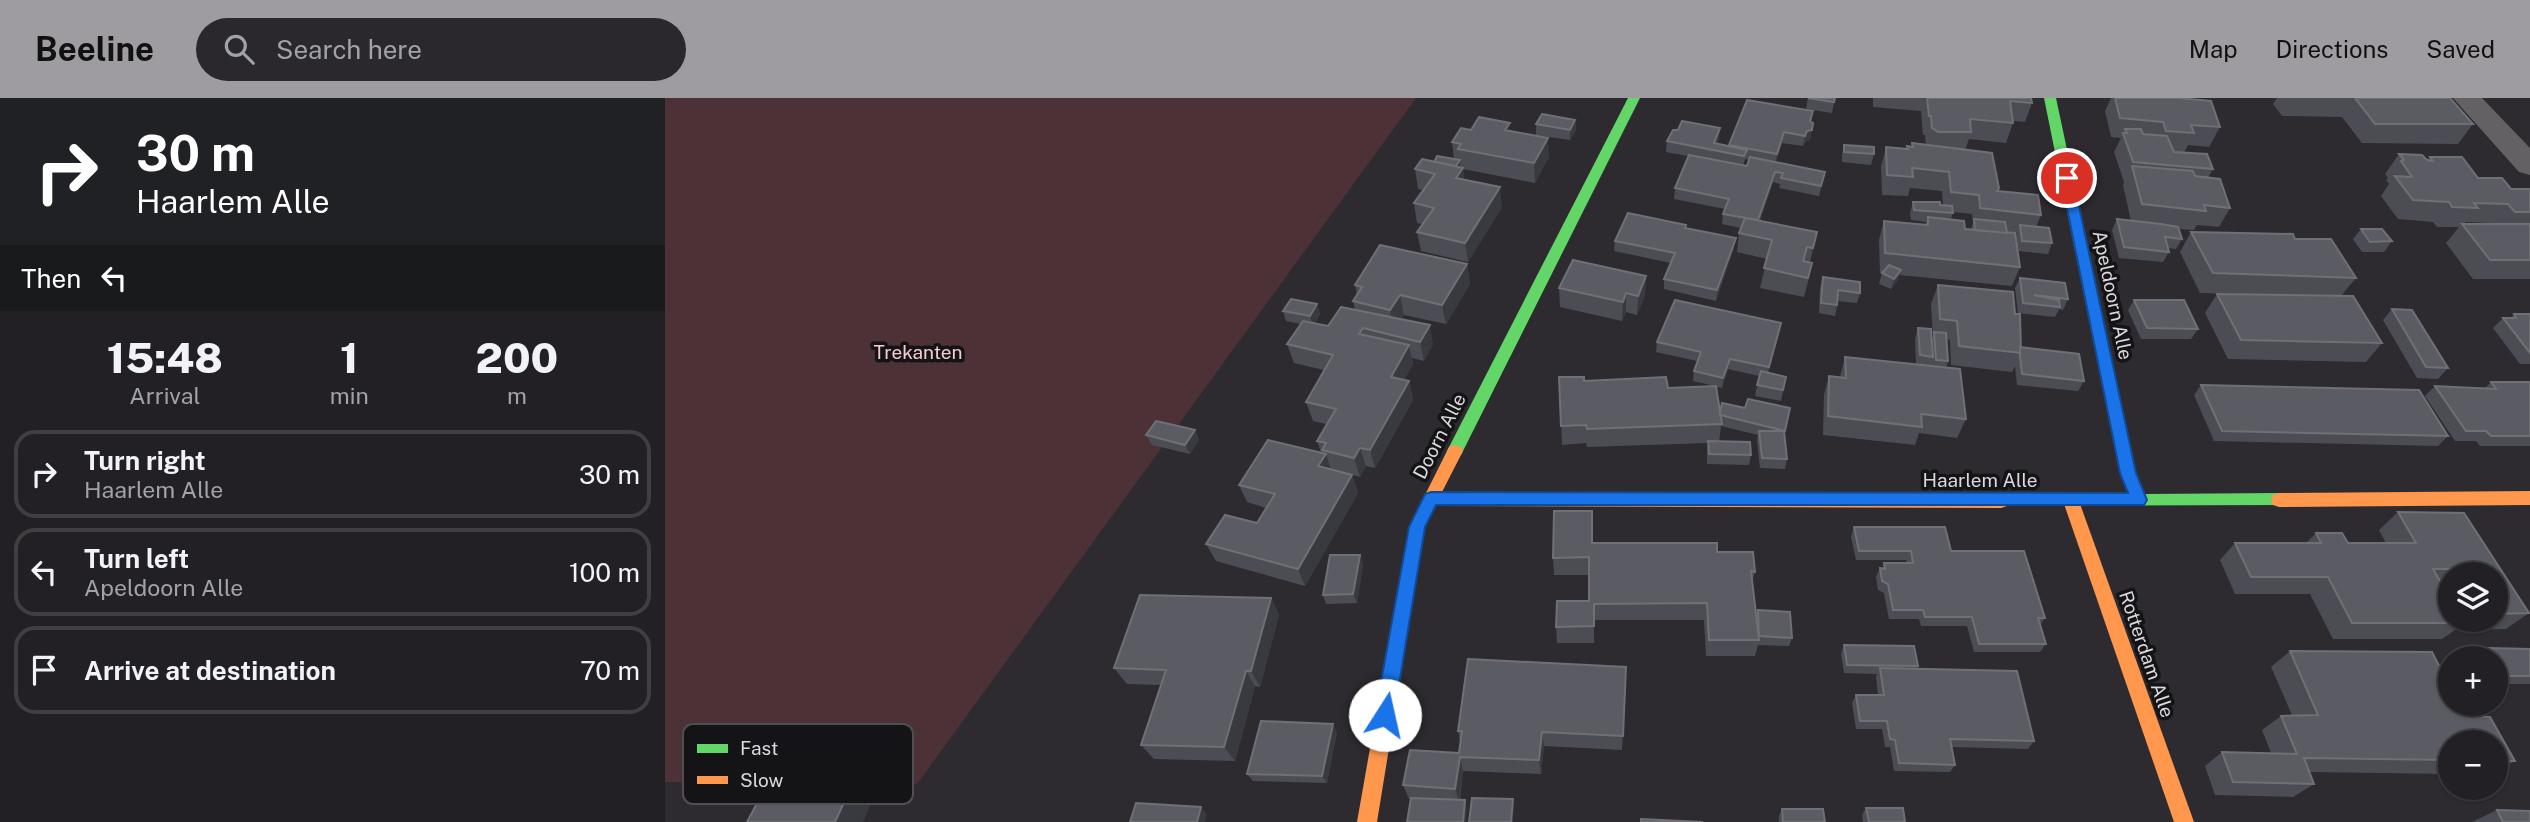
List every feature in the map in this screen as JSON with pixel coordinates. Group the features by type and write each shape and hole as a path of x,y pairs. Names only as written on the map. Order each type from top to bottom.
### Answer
{"street":[{"name":"Doorn Alle","path":"1367,822 1417,527 1634,98"},
{"name":"Apeldoorn Alle","path":"2050,98 2128,473 2139,500"},
{"path":"2467,98 2530,166"},
{"name":"Haarlem Alle","path":"1431,499 2071,501 2530,498"},
{"name":"Rotterdam Alle","path":"2071,501 2184,822"}],"green space":[{"name":"Trekanten","path":"665,98 1416,98 917,784 913,784 913,724 683,724 683,782 665,782"}],"building":[{"path":"1808,98 1835,98 1834,102"},
{"path":"1927,98 2031,98 2032,103 2010,101 2013,123 1970,119 1971,132 1938,132 1932,128"},
{"path":"2115,98 2211,101 2220,127 2191,125 2194,133 2166,131 2163,122 2120,118"},
{"path":"2355,98 2450,98 2473,124 2375,124"},
{"path":"1747,100 1813,111 1810,121 1813,123 1812,130 1807,131 1805,136 1784,132 1777,154 1729,145"},
{"path":"1542,114 1575,120 1570,130 1536,124"},
{"path":"1479,117 1510,123 1505,130 1548,138 1534,163 1458,149 1461,144 1452,142 1461,128 1471,130"},
{"path":"1682,121 1720,128 1714,143 1747,150 1744,156 1667,141 1673,130 1678,130"},
{"path":"2125,129 2141,129 2143,134 2167,136 2174,152 2207,154 2213,169 2133,162 2123,133 2127,133"},
{"path":"1912,143 1992,153 1999,188 1997,191 2038,195 2041,215 1980,208 1979,195 1951,192 1949,172 1912,168 1913,177 1887,175 1886,147 1908,149 1907,146 1913,147"},
{"path":"1844,145 1874,147 1874,154 1844,152"},
{"path":"2399,154 2422,155 2433,161 2430,157 2462,157 2478,178 2502,178 2511,189 2530,189 2530,212 2515,212 2508,204 2474,203 2478,208 2452,207 2449,202 2413,200 2395,176 2412,177"},
{"path":"1689,155 1747,166 1750,157 1825,172 1821,186 1781,178 1783,173 1775,172 1758,220 1723,214 1729,199 1675,188"},
{"path":"1437,156 1460,160 1456,166 1434,162"},
{"path":"1422,159 1463,168 1456,178 1500,187 1465,243 1417,232 1434,208 1414,203 1435,174 1415,169"},
{"path":"2132,166 2193,171 2195,176 2220,179 2230,208 2204,205 2206,211 2142,204"},
{"path":"1913,202 1940,202 1940,205 1952,206 1953,213 1914,210"},
{"path":"1628,213 1736,238 1717,290 1664,279 1675,253 1615,241"},
{"path":"1928,217 1964,221 1965,229 2015,233 2020,267 1885,253 1884,221 1928,225"},
{"path":"1745,218 1817,232 1813,248 1807,247 1803,261 1812,263 1808,278 1764,268 1772,240 1739,233"},
{"path":"1974,219 2005,222 2007,233 1975,230"},
{"path":"2117,219 2178,227 2182,239 2165,237 2169,252 2124,247"},
{"path":"2462,224 2530,224 2530,260 2490,260"},
{"path":"2020,225 2049,228 2052,243 2022,241"},
{"path":"2361,229 2382,229 2392,241 2370,242"},
{"path":"2191,232 2293,234 2295,239 2331,239 2356,278 2213,273"},
{"path":"1380,245 1467,264 1442,305 1400,295 1390,310 1353,301 1362,287 1355,285"},
{"path":"1573,260 1646,276 1638,296 1626,293 1623,302 1559,288"},
{"path":"1889,265 1901,270 1894,279 1882,273"},
{"path":"1823,277 1860,282 1860,293 1838,290 1837,305 1821,303"},
{"path":"2020,278 2065,283 2068,299 2034,295 2059,300 2060,307 2023,303"},
{"path":"1938,285 2013,292 2015,314 2020,314 2021,353 1959,346 1957,321 1940,319"},
{"path":"2217,294 2353,296 2382,343 2241,340"},
{"path":"1291,299 1317,304 1310,316 1283,311"},
{"path":"1675,300 1781,323 1769,367 1730,359 1723,378 1694,371 1701,352 1657,342"},
{"path":"2134,300 2184,300 2198,329 2147,328"},
{"path":"1341,307 1430,325 1420,342 1363,328 1359,334 1409,345 1391,377 1409,381 1370,450 1360,448 1354,458 1322,450 1326,443 1317,441 1336,409 1306,402 1333,355 1287,344 1303,321 1328,326"},
{"path":"2392,309 2412,310 2448,368 2426,367"},
{"path":"2514,314 2530,314 2530,353 2503,318 2516,318"},
{"path":"1918,328 1931,329 1933,357 1920,355"},
{"path":"1934,332 1946,333 1948,361 1936,360"},
{"path":"2020,347 2079,354 2084,381 2022,374"},
{"path":"1845,357 1960,369 1966,419 1921,414 1922,427 1828,416 1829,376 1846,378"},
{"path":"1761,371 1786,377 1783,390 1757,385"},
{"path":"1559,377 1584,377 1584,381 1666,377 1668,388 1716,386 1722,424 1587,429 1586,425 1561,426"},
{"path":"2491,382 2530,382 2530,436 2491,436 2486,431 2466,431 2435,386 2496,389"},
{"path":"2201,385 2419,390 2448,436 2222,431"},
{"path":"1748,399 1790,408 1785,431 1720,415 1722,403 1745,408"},
{"path":"1156,421 1195,430 1185,445 1146,435"},
{"path":"1759,431 1784,431 1787,459 1762,458"},
{"path":"1268,440 1326,454 1318,466 1352,475 1298,569 1206,544 1225,515 1257,523 1275,494 1239,485"},
{"path":"1708,441 1750,442 1751,455 1709,454"},
{"path":"1554,511 1592,511 1592,543 1717,543 1717,552 1753,552 1755,572 1751,571 1759,640 1709,640 1707,603 1594,604 1594,626 1556,627 1557,601 1589,601 1589,557 1553,558"},
{"path":"2398,512 2464,513 2496,562 2438,562 2438,569 2433,569 2438,578 2438,623 2352,623 2328,577 2251,577 2235,543 2321,543 2316,533 2342,533 2348,543 2416,543"},
{"path":"1854,527 1945,527 1951,551 2024,551 2045,618 2038,618 2046,644 1979,644 1972,617 1925,617 1923,610 1893,610 1888,584 1882,581 1880,568 1885,569 1884,563 1913,563 1911,551 1859,551"},
{"path":"1330,555 1360,555 1353,594 1323,595"},
{"path":"2508,581 2529,613 2508,614"},
{"path":"1140,595 1271,598 1251,671 1246,671 1224,747 1141,745 1166,670 1114,668"},
{"path":"1758,610 1790,612 1792,638 1759,636"},
{"path":"1844,645 1914,646 1918,666 1847,665"},
{"path":"2508,648 2530,649 2530,676 2508,676"},
{"path":"2290,651 2432,652 2438,664 2438,716 2490,717 2497,730 2438,730 2438,760 2304,758 2314,784 2233,782 2222,752 2297,754 2281,716 2318,715"},
{"path":"1468,659 1626,667 1623,736 1542,732 1539,760 1460,757 1455,789 1403,785 1410,750 1459,753 1462,731 1458,731"},
{"path":"1880,668 2017,671 2034,741 1950,739 1955,765 1899,763 1895,740 1890,739 1887,721 1860,721 1856,695 1884,695"},
{"path":"1261,721 1333,724 1322,776 1247,774"},
{"path":"2508,749 2515,761 2508,761"},
{"path":"1411,798 1465,800 1463,822 1407,822"},
{"path":"1472,798 1513,799 1511,822 1469,822"},
{"path":"1136,803 1201,807 1197,822 1130,822"},
{"path":"757,804 843,804 835,822 747,822"},
{"path":"1866,808 1903,808 1905,822 1869,822"},
{"path":"1782,809 1823,809 1825,822 1783,822"},
{"path":"2497,810 2530,811 2530,822 2503,822"},
{"path":"1641,819 1703,822 1641,822"}],"traffic: fast":[{"path":"1455,451 1634,98"},
{"path":"2050,98 2128,473 2139,500"},
{"path":"2001,501 2279,500"}],"traffic: slow":[{"path":"1367,822 1417,527 1455,451"},
{"path":"2279,500 2530,498"},
{"path":"1431,499 2001,501"},
{"path":"2071,501 2184,822"}],"route":[{"path":"1385,715 1417,527 1431,499 2139,500 2128,473 2067,178"}]}
